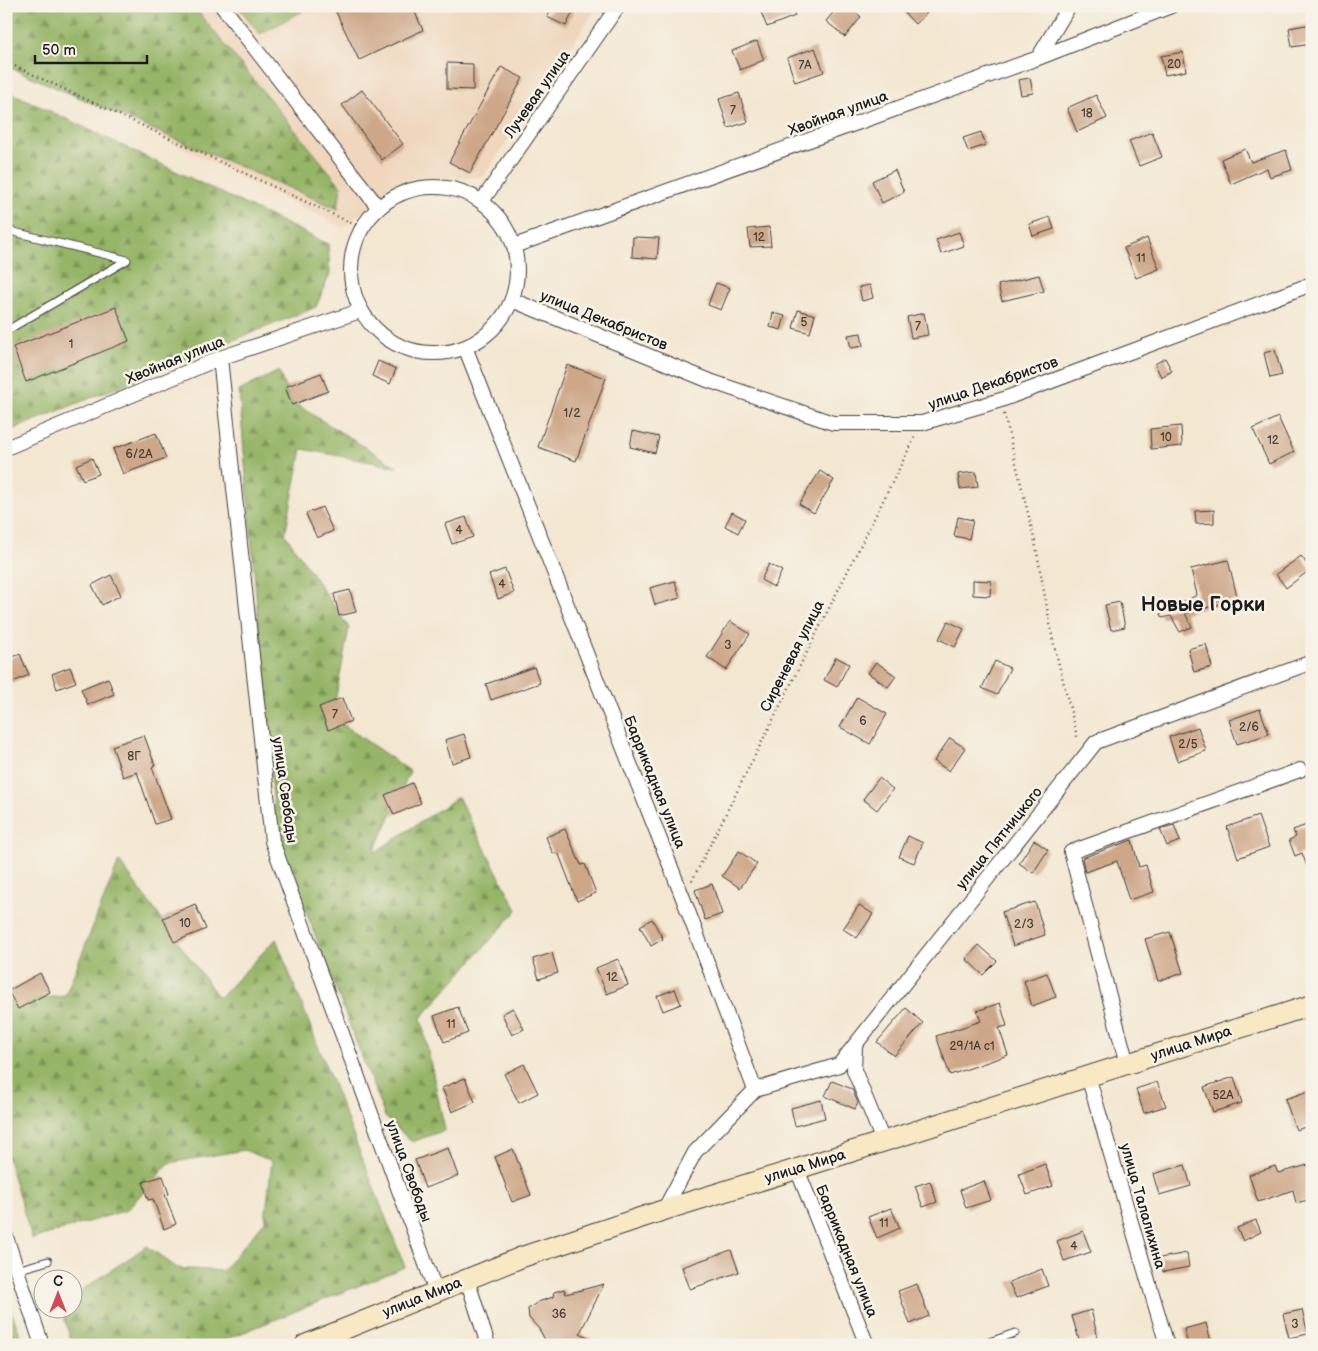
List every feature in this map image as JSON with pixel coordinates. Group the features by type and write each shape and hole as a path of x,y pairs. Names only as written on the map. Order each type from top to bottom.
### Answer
{"street":[{"path":"222,6 378,206"},
{"name":"Лучевая улица","path":"482,201 618,6"},
{"path":"1038,58 1069,6"},
{"name":"Хвойная улица","path":"514,246 1038,58 1171,6"},
{"path":"436,186 462,191 482,201 501,220 514,246 517,272 512,300 502,318 485,336 465,347 436,353 411,350 381,335 360,311 350,283 353,247 366,219 378,206 393,196 436,186"},
{"name":"улица Декабристов","path":"512,300 710,381 833,423 922,423 1001,400 1312,284"},
{"name":"Хвойная улица","path":"6,448 220,358 360,311"},
{"name":"Баррикадная улица","path":"465,347 683,898 755,1090"},
{"name":"улица Свободы","path":"220,358 272,841 436,1292"},
{"name":"улица Пятницкого","path":"755,1090 839,1066 1096,742 1312,662"},
{"path":"1127,1064 1071,852 1300,770"},
{"name":"улица Мира","path":"305,1345 522,1257 664,1210 1312,1005"},
{"path":"854,1046 854,1070 883,1142"},
{"name":"улица Талалихина","path":"1088,1076 1166,1345"},
{"path":"664,1210 695,1152 755,1090"},
{"name":"Баррикадная улица","path":"797,1169 867,1345"},
{"path":"7,1241 42,1345"},
{"path":"467,1279 488,1345"}],"lane":[{"path":"6,230 127,260 6,331"},
{"path":"17,1270 48,1261"},
{"path":"980,1345 1015,1333"}],"path":[{"path":"6,62 362,228"},
{"path":"1001,400 1035,542 1053,641 1083,759"},
{"name":"Сиреневая улица","path":"683,898 922,423"}],"shaded area":[{"path":"6,6 598,6 483,177 435,179 388,191 343,228 6,59"}],"green space":[{"path":"6,6 193,6 341,186 338,209 6,66"},
{"path":"238,6 312,6 260,34"},
{"path":"6,90 328,244 330,274 316,307 6,432"},
{"path":"279,371 289,400 397,467 302,449 285,534 349,628 332,717 410,771 374,853 458,797 517,910 421,1018 445,1130 412,1142 385,1117 276,833 239,391"},
{"path":"119,861 219,998 276,939 405,1267 212,1345 72,1345 64,1318 82,1318 82,1290 147,1246 177,1268 222,1271 265,1221 272,1161 244,1150 169,1163 127,1210 32,1239 6,1153 6,1001 65,996"},
{"path":"6,1297 24,1345 6,1345"}],"building":[{"path":"349,6 412,6 423,30 359,60 336,12"},
{"path":"553,6 576,6 566,26 547,17"},
{"path":"777,6 791,6 795,16 767,27 761,12"},
{"path":"839,6 848,6 861,17 845,37 826,21"},
{"path":"898,6 922,6 928,12 915,24"},
{"path":"1312,24 1312,44 1292,47 1289,28"},
{"path":"757,41 764,60 740,70 732,51"},
{"path":"815,48 824,72 795,82 787,58"},
{"path":"1183,52 1186,71 1165,75 1161,56"},
{"path":"447,63 473,64 473,90 447,89"},
{"path":"501,67 523,78 470,173 449,162"},
{"path":"1030,78 1033,93 1021,95 1018,80"},
{"path":"362,90 403,144 382,160 342,105"},
{"path":"739,93 748,122 728,128 719,99"},
{"path":"1096,95 1107,118 1077,132 1067,108"},
{"path":"981,132 986,145 968,151 963,138"},
{"path":"1152,132 1162,157 1139,166 1129,141"},
{"path":"1245,149 1251,162 1286,150 1292,170 1270,177 1267,168 1231,184 1221,159"},
{"path":"895,170 904,192 882,203 872,181"},
{"path":"1050,217 1054,229 1033,236 1029,224"},
{"path":"769,227 771,246 750,247 748,229"},
{"path":"959,232 964,246 941,254 936,240"},
{"path":"633,237 659,238 657,259 632,257"},
{"path":"1147,238 1159,269 1136,278 1124,248"},
{"path":"1039,275 1044,291 1002,301 998,285"},
{"path":"716,283 730,288 721,310 708,305"},
{"path":"870,285 873,298 862,301 859,287"},
{"path":"116,307 129,341 26,382 13,347"},
{"path":"798,310 815,315 810,333 793,328"},
{"path":"773,313 785,316 781,330 770,327"},
{"path":"924,313 928,335 911,338 907,317"},
{"path":"861,333 863,346 851,348 848,335"},
{"path":"1275,350 1282,375 1270,378 1264,353"},
{"path":"1165,358 1172,371 1161,377 1155,364"},
{"path":"378,361 396,369 390,384 372,376"},
{"path":"567,365 606,378 576,461 538,447"},
{"path":"321,373 328,391 292,405 285,387"},
{"path":"1278,417 1294,452 1269,464 1253,429"},
{"path":"1181,426 1182,446 1151,449 1150,429"},
{"path":"633,431 659,437 655,453 630,447"},
{"path":"156,433 166,458 123,474 113,449"},
{"path":"92,458 99,474 83,480 76,465"},
{"path":"820,471 834,480 814,513 799,504"},
{"path":"976,472 978,487 960,489 958,474"},
{"path":"322,507 333,531 317,538 306,514"},
{"path":"1214,510 1214,523 1196,524 1195,511"},
{"path":"732,512 745,519 738,533 725,526"},
{"path":"466,517 473,537 452,544 445,524"},
{"path":"958,517 973,520 969,539 954,536"},
{"path":"1301,556 1311,569 1286,588 1276,574"},
{"path":"1228,560 1238,600 1185,613 1192,627 1180,632 1171,616 1162,618 1160,614 1197,595 1191,569"},
{"path":"769,564 782,571 774,587 761,580"},
{"path":"505,569 514,593 498,599 489,575"},
{"path":"111,575 121,595 102,605 92,585"},
{"path":"973,580 991,581 990,596 973,595"},
{"path":"675,581 680,598 655,605 650,588"},
{"path":"350,590 356,612 339,616 334,594"},
{"path":"1120,602 1125,627 1111,630 1105,605"},
{"path":"730,621 750,634 726,670 707,657"},
{"path":"948,621 964,629 955,647 939,639"},
{"path":"1206,644 1212,667 1194,672 1188,649"},
{"path":"20,654 29,675 11,683 6,670 6,660"},
{"path":"836,657 849,664 837,687 824,680"},
{"path":"995,661 1010,668 997,695 982,688"},
{"path":"876,662 896,676 888,687 868,673"},
{"path":"70,667 76,682 57,689 52,674"},
{"path":"534,667 540,683 491,700 486,684"},
{"path":"108,678 114,694 88,705 81,689"},
{"path":"857,697 887,714 870,744 840,727"},
{"path":"342,698 351,721 328,730 319,707"},
{"path":"1260,709 1269,734 1237,744 1229,720"},
{"path":"1198,727 1206,751 1177,761 1169,737"},
{"path":"464,734 471,757 452,763 445,740"},
{"path":"144,735 155,765 152,767 171,819 155,824 137,772 123,777 112,746"},
{"path":"950,738 965,748 949,771 934,761"},
{"path":"879,778 893,789 877,810 863,799"},
{"path":"412,783 421,803 394,815 385,795"},
{"path":"1258,816 1269,847 1238,858 1227,827"},
{"path":"1312,823 1311,877 1302,853 1295,856 1289,840 1296,837 1293,830"},
{"path":"1174,825 1180,841 1167,846 1160,829"},
{"path":"565,829 581,865 585,864 596,893 577,901 558,852 553,854 546,837"},
{"path":"908,836 923,843 914,863 899,857"},
{"path":"1034,840 1048,850 1033,873 1019,863"},
{"path":"1132,840 1139,867 1146,865 1154,892 1129,900 1117,861 1085,872 1082,858"},
{"path":"739,851 757,864 740,888 722,876"},
{"path":"712,884 722,914 705,920 695,890"},
{"path":"1035,902 1045,935 1013,946 1002,912"},
{"path":"195,904 206,929 174,942 163,918"},
{"path":"859,905 873,914 857,938 843,929"},
{"path":"652,919 663,939 651,946 640,926"},
{"path":"1170,932 1183,973 1158,981 1145,939"},
{"path":"979,945 997,961 983,975 966,959"},
{"path":"552,953 558,973 539,979 533,959"},
{"path":"618,959 628,985 607,994 596,968"},
{"path":"40,973 50,992 18,1009 8,991"},
{"path":"1047,973 1056,997 1032,1006 1024,981"},
{"path":"675,989 681,1004 663,1011 657,996"},
{"path":"1000,1003 1007,1026 999,1028 1008,1055 950,1075 936,1036 981,1021 977,1011"},
{"path":"458,1007 468,1033 444,1042 434,1016"},
{"path":"513,1008 524,1029 512,1035 502,1014"},
{"path":"906,1008 923,1023 894,1056 877,1042"},
{"path":"524,1064 538,1093 519,1103 504,1074"},
{"path":"1234,1077 1242,1103 1213,1112 1204,1087"},
{"path":"465,1078 475,1102 452,1112 442,1088"},
{"path":"832,1081 852,1089 858,1103 855,1109 825,1096"},
{"path":"1157,1082 1166,1106 1144,1113 1136,1089"},
{"path":"1312,1090 1312,1125 1296,1130 1285,1099"},
{"path":"821,1100 825,1118 795,1126 791,1108"},
{"path":"448,1148 458,1176 425,1188 415,1160"},
{"path":"513,1149 531,1195 512,1202 495,1157"},
{"path":"1045,1164 1053,1186 1027,1195 1019,1174"},
{"path":"1312,1164 1312,1199 1296,1203 1293,1190 1258,1202 1249,1175 1275,1166 1278,1173"},
{"path":"1185,1165 1191,1186 1159,1195 1153,1174"},
{"path":"163,1176 169,1194 165,1195 176,1224 164,1229 153,1199 148,1200 143,1182"},
{"path":"930,1181 937,1202 923,1207 915,1186"},
{"path":"984,1181 991,1200 966,1208 960,1190"},
{"path":"891,1208 900,1228 877,1238 868,1217"},
{"path":"1256,1220 1261,1232 1243,1241 1237,1228"},
{"path":"1083,1231 1091,1252 1064,1261 1057,1241"},
{"path":"731,1250 739,1272 690,1289 682,1267"},
{"path":"1187,1253 1189,1267 1163,1272 1160,1258"},
{"path":"1042,1269 1048,1286 1016,1298 1009,1282"},
{"path":"604,1284 580,1333 603,1345 548,1345 539,1329 529,1318 528,1309 538,1302 553,1297 554,1292 564,1289 566,1294"},
{"path":"917,1284 929,1316 910,1324 898,1291"},
{"path":"1091,1310 1098,1338 1080,1343 1072,1316"},
{"path":"1302,1310 1308,1334 1289,1338 1283,1314"},
{"path":"1206,1323 1212,1345 1188,1345 1184,1329"}],"district":[{"name":"Новые Горки","path":"1203,604"}]}
